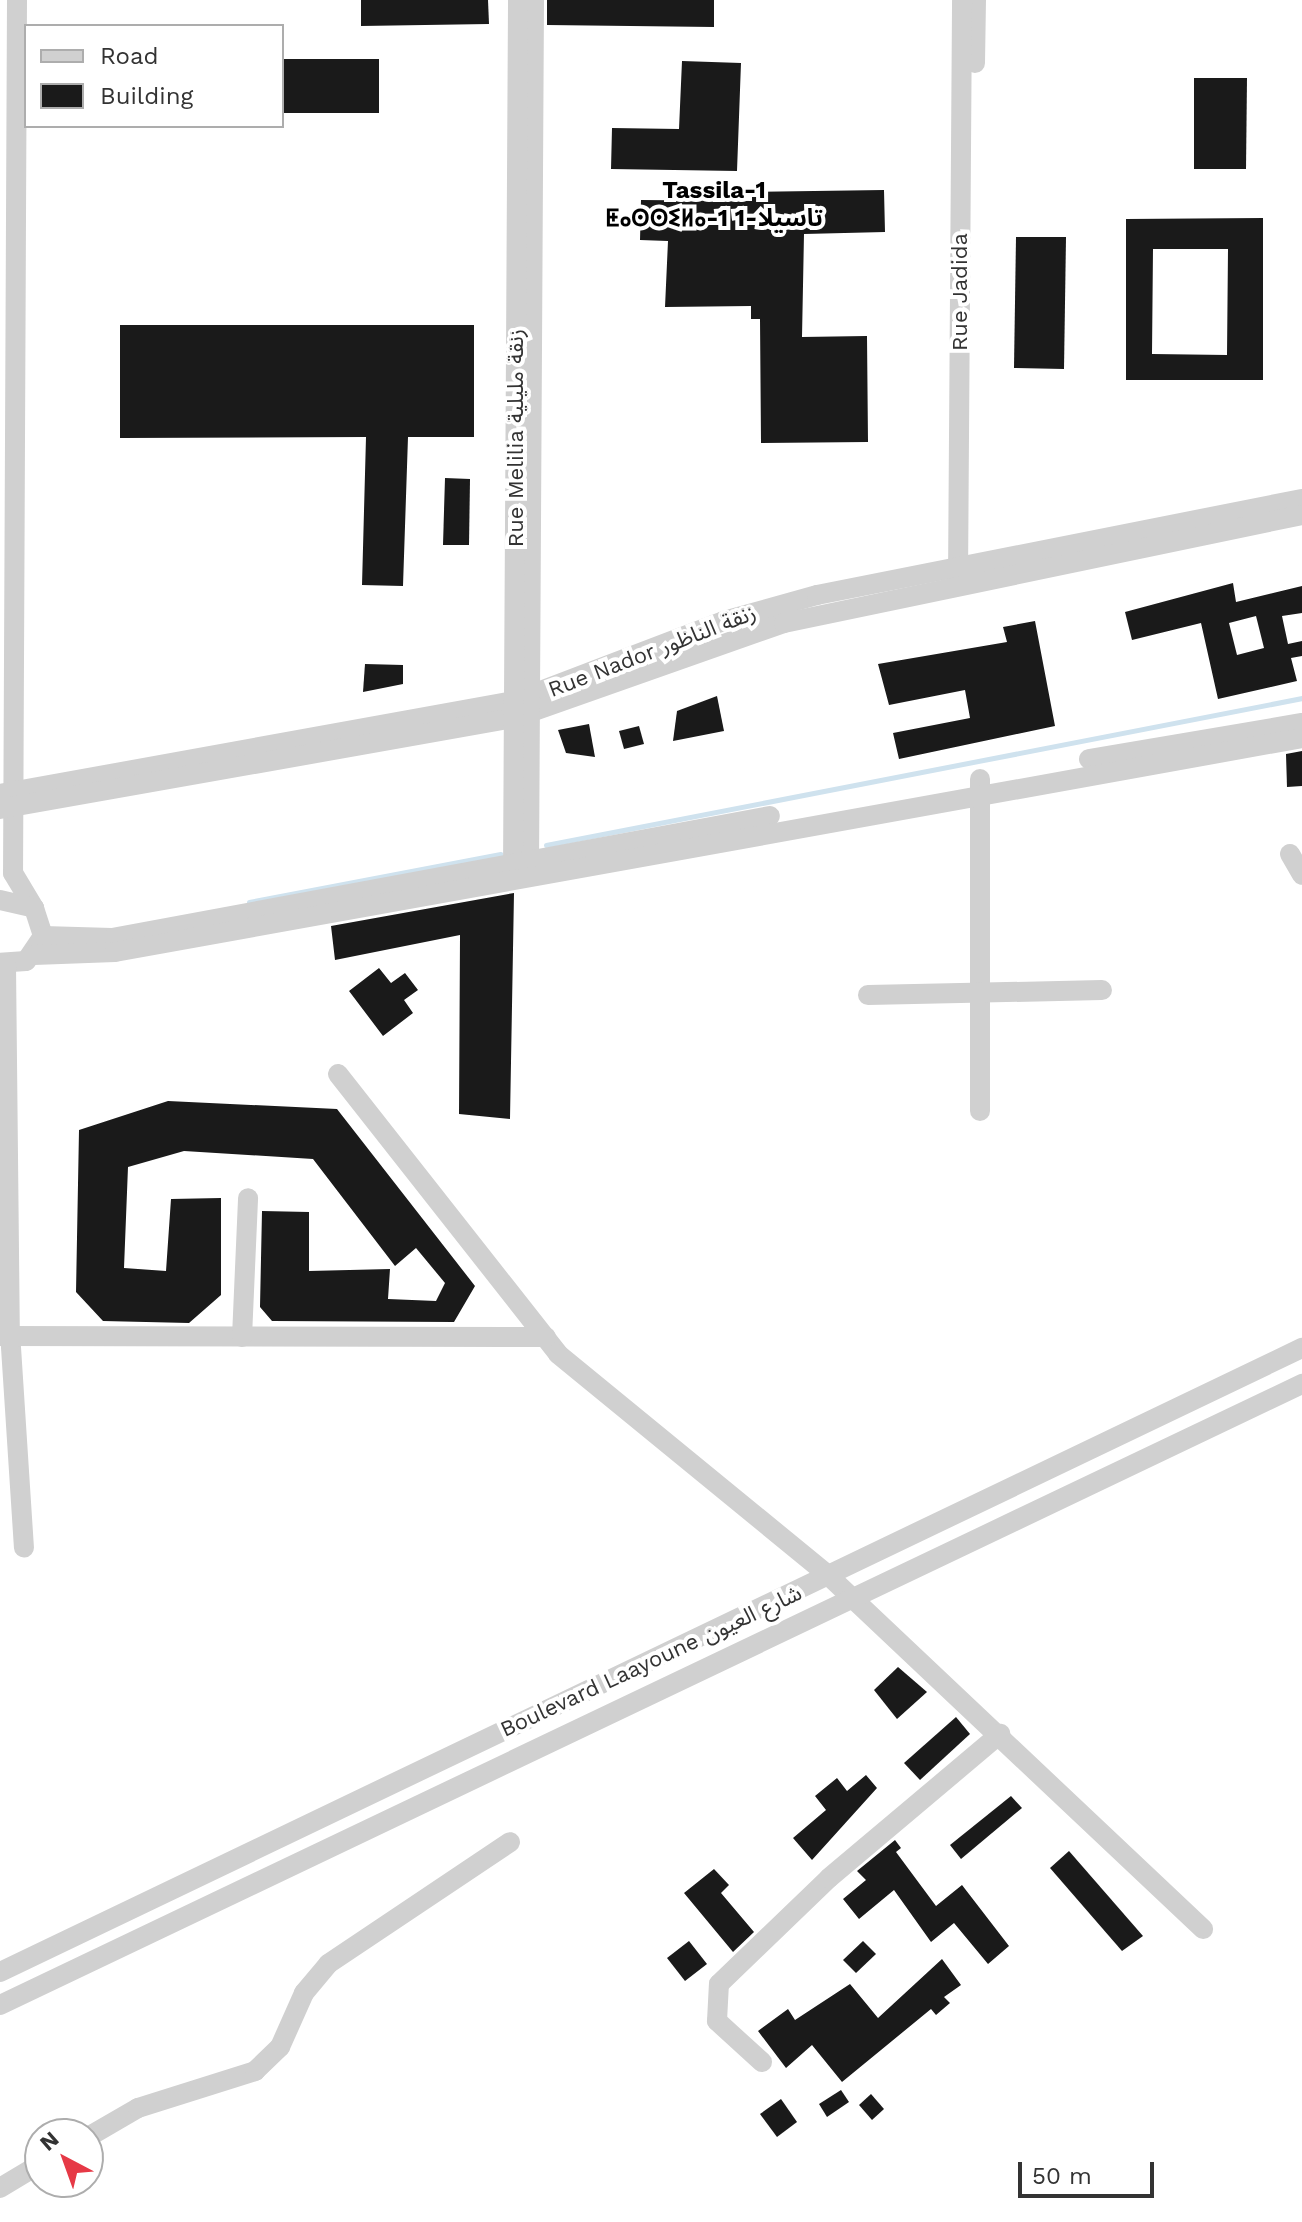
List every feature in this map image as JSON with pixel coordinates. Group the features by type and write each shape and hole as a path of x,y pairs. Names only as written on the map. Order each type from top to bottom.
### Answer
{"street":[{"path":"17,0 8,320 7,806 14,879 34,908 38,946"},
{"name":"Rue Melilia زنقة مليلية","path":"518,0 522,708"},
{"name":"Rue Melilia زنقة مليلية","path":"521,867 534,0"},
{"name":"Rue Jadida","path":"962,0 964,576"},
{"name":"Rue Jadida","path":"964,576 976,0"},
{"name":"Rue Nador زنقة الناظور","path":"964,576 1302,499"},
{"name":"Rue Nador زنقة الناظور","path":"7,806 522,708 775,605 964,576 1302,515"},
{"path":"24,1548 5,1334 3,964 38,946 112,938 521,867 980,786 1302,723"},
{"path":"980,786 1302,738"},
{"path":"980,786 980,1111"},
{"path":"1290,854 1302,875"},
{"path":"0,900 34,908"},
{"path":"868,995 1102,990"},
{"path":"338,1074 546,1337 592,1383 830,1577 850,1600 1000,1734 1203,1929"},
{"path":"242,1337 248,1198"},
{"path":"5,1334 546,1337"},
{"name":"Boulevard Laayoune شارع العيون","path":"0,1972 830,1577 1302,1348"},
{"name":"Boulevard Laayoune شارع العيون","path":"0,2005 1302,1384"},
{"path":"762,2062 717,2021 719,1984 829,1878 1000,1734"},
{"path":"104,2128 138,2108 255,2071 280,2047 304,1993 328,1964 510,1842"},
{"path":"0,2188 24,2174"}],"building":[{"path":"361,0 488,0 489,24 361,26"},
{"path":"547,0 714,0 714,27 547,25"},
{"path":"284,59 379,59 379,113 284,113"},
{"path":"682,61 741,63 737,171 611,169 612,128 679,129"},
{"path":"1194,78 1247,78 1246,169 1194,169"},
{"path":"884,190 885,232 804,234 802,337 867,336 868,442 761,443 760,319 751,319 751,306 665,307 668,241 640,240 641,200 752,201 752,192"},
{"path":"1263,218 1263,380 1126,380 1126,219","holes":["1153,249 1228,249 1227,355 1152,354"]},
{"path":"1016,237 1066,237 1064,369 1014,368"},
{"path":"120,325 474,325 474,437 408,437 403,586 362,585 366,437 120,438"},
{"path":"445,478 470,479 469,545 443,545"},
{"path":"1233,583 1236,602 1302,586 1302,613 1282,616 1288,644 1302,641 1302,656 1291,658 1297,681 1218,699 1201,623 1132,640 1125,612","holes":["1256,616 1264,648 1237,655 1229,623"]},
{"path":"1035,621 1055,726 899,759 893,733 970,718 965,690 889,705 878,664 1007,642 1003,627"},
{"path":"365,664 403,665 403,684 363,692"},
{"path":"717,696 724,731 673,741 677,711"},
{"path":"589,724 595,757 566,753 558,730"},
{"path":"639,726 644,744 624,749 619,731"},
{"path":"1302,751 1302,786 1287,787 1286,754"},
{"path":"514,893 510,1119 459,1114 460,935 335,960 331,926"},
{"path":"379,968 391,983 405,973 418,990 404,1000 413,1013 383,1036 349,991"},
{"path":"168,1101 337,1109 475,1286 454,1322 272,1321 260,1307 262,1211 309,1212 309,1271 390,1269 388,1299 436,1301 445,1283 416,1248 395,1266 313,1159 184,1151 128,1167 124,1268 166,1271 171,1199 221,1198 221,1295 189,1323 103,1321 76,1292 79,1130"},
{"path":"898,1667 927,1692 897,1719 874,1690"},
{"path":"956,1717 970,1734 920,1780 904,1763"},
{"path":"866,1775 877,1788 812,1860 793,1838 826,1810 815,1796 837,1778 847,1791"},
{"path":"1011,1796 1022,1808 961,1859 950,1845"},
{"path":"895,1840 901,1848 896,1852 936,1906 962,1885 1009,1946 988,1964 954,1923 931,1942 894,1890 859,1919 843,1899 866,1880 857,1871"},
{"path":"1069,1851 1143,1936 1122,1951 1050,1868"},
{"path":"714,1869 729,1885 721,1893 754,1932 733,1952 684,1893"},
{"path":"689,1941 707,1964 685,1981 667,1958"},
{"path":"863,1941 876,1954 856,1973 843,1960"},
{"path":"942,1959 961,1985 944,1997 950,2003 936,2015 931,2009 842,2082 812,2045 786,2068 758,2031 788,2009 795,2020 850,1984 878,2018"},
{"path":"841,2090 849,2102 827,2117 819,2104"},
{"path":"871,2094 884,2109 872,2120 859,2105"},
{"path":"781,2099 797,2122 777,2137 760,2114"}],"waterway":[{"path":"546,845 1302,698"},
{"path":"249,902 500,854"}],"district":[{"name":"Tassila-1 ⵟⴰⵙⵙⵉⵍⴰ-1 1-تاسيلا","path":"714,205"}]}
